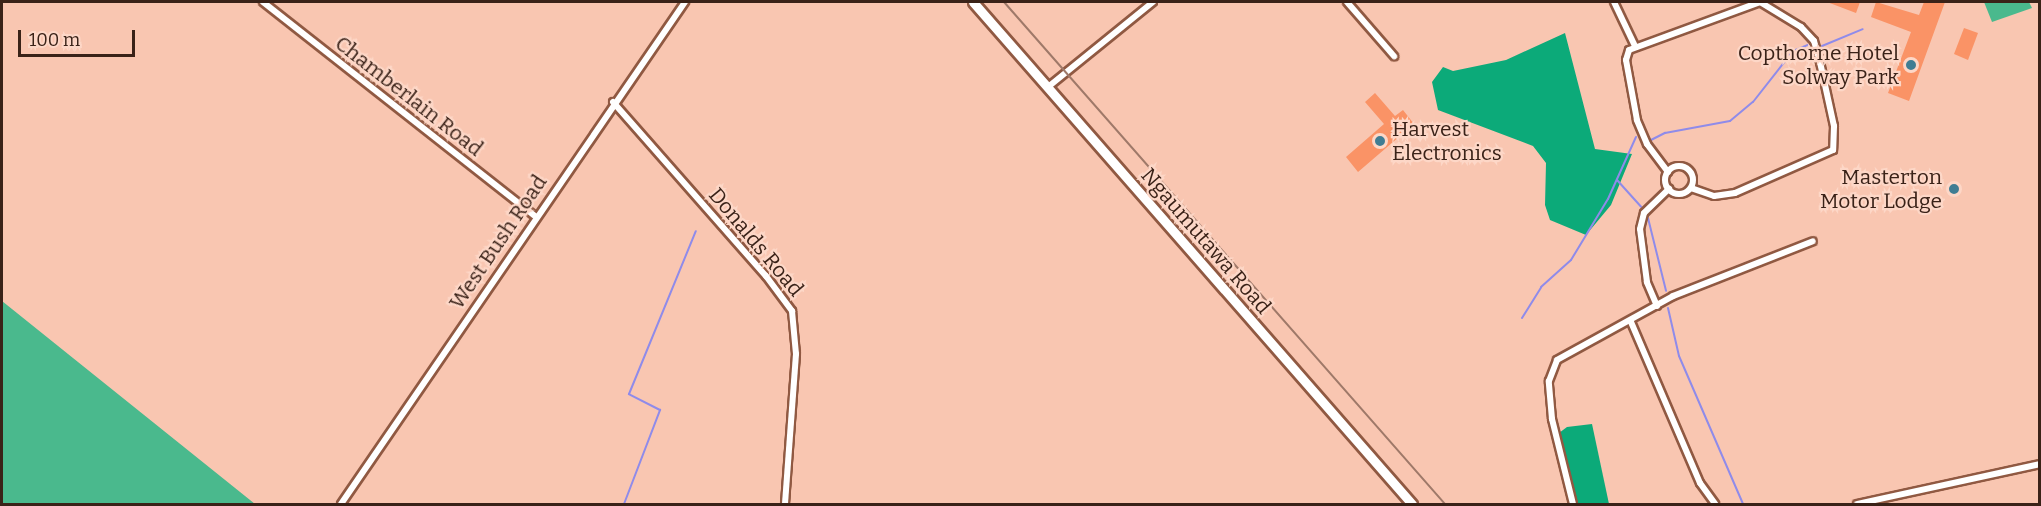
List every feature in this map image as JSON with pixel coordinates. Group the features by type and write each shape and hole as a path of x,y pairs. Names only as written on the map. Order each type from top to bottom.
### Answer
{"main road":[{"name":"Ngaumutawa Road","path":"973,2 1412,504"}],"street":[{"name":"Chamberlain Road","path":"263,2 535,216"},
{"name":"West Bush Road","path":"341,504 613,102 685,2"},
{"path":"1048,87 1153,2"},
{"path":"1347,2 1394,56"},
{"path":"1614,2 1635,46"},
{"path":"1657,306 1647,282 1640,229 1644,213 1669,189 1668,172 1647,144 1637,120 1626,60 1635,46 1760,2 1814,41 1834,126 1833,150 1735,193 1714,196 1691,188 1680,194 1669,189"},
{"name":"Donalds Road","path":"613,102 777,288 792,311 796,354 785,504"},
{"path":"1668,172 1680,166 1689,170 1691,188"},
{"path":"1573,504 1552,419 1551,370 1566,352 1631,322 1697,285 1813,241"},
{"path":"1631,322 1700,483 1715,504"},
{"path":"1857,504 2040,464"}],"green space":[{"path":"1984,2 2029,2 2032,8 1992,22"},
{"path":"1565,33 1595,149 1632,154 1611,205 1586,235 1550,220 1545,205 1546,163 1533,146 1438,110 1432,82 1443,67 1453,71 1506,60"},
{"path":"2,301 68,354 255,504 2,503"},
{"path":"1592,424 1609,504 1569,504 1555,436 1567,427"}],"building":[{"name":"Copthorne Hotel Solway Park","path":"1827,2 1860,2 1856,13"},
{"path":"1876,2 1919,15 1924,2 1945,2 1909,101 1888,93 1911,32 1871,17"},
{"name":"Copthorne Hotel Solway Park","path":"1964,28 1978,33 1968,60 1954,54"},
{"name":"Harvest Electronics","path":"1375,93 1395,116 1403,110 1414,124 1358,172 1346,157 1384,124 1365,102"}],"waterway":[{"path":"1822,46 1863,29"},
{"path":"1651,140 1665,133 1730,121 1753,102 1793,51 1810,44"},
{"path":"1522,318 1541,287 1571,260 1608,199 1636,137"},
{"path":"1617,180 1641,207"},
{"path":"1648,218 1666,291"},
{"path":"624,504 660,410 629,394 696,231"},
{"path":"1668,308 1679,356 1743,504"}],"railway":[{"path":"1004,2 1445,504"}],"place":[{"name":"Copthorne Hotel Solway Park","path":"1911,65"},
{"name":"Harvest Electronics","path":"1380,141"},
{"name":"Masterton Motor Lodge","path":"1954,189"}]}
